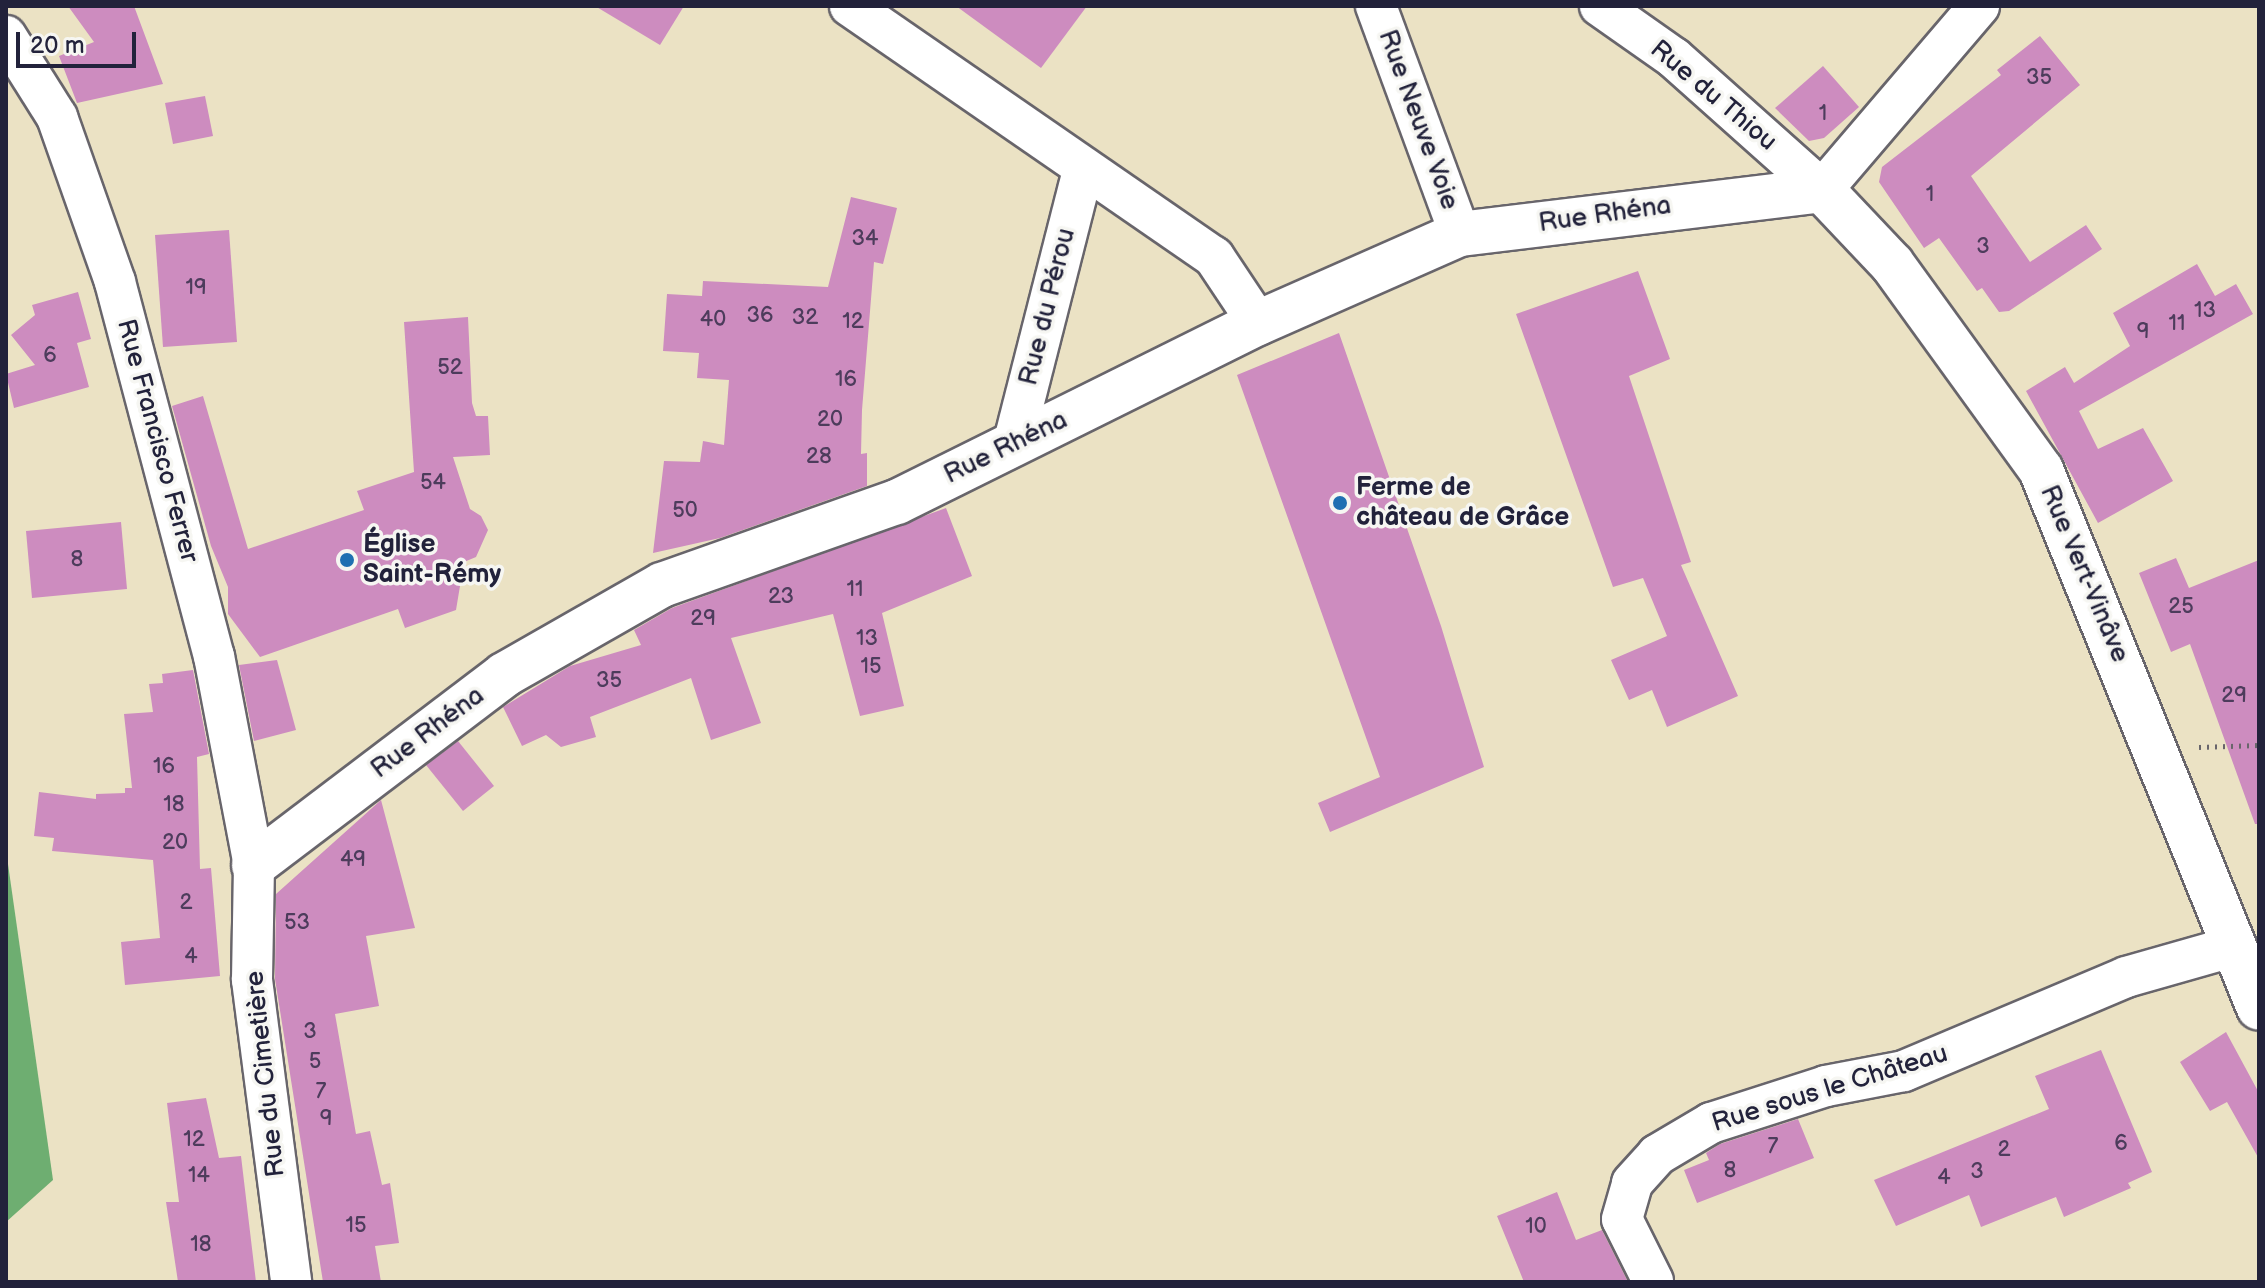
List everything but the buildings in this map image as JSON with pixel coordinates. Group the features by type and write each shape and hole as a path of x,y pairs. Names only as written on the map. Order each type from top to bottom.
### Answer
{"street":[{"path":"850,6 1083,170 1214,257 1258,323"},
{"name":"Rue Neuve Voie","path":"1376,6 1460,234"},
{"name":"Rue du Thiou","path":"1600,6 1674,58 1822,190"},
{"path":"1822,190 1979,6"},
{"name":"Rue Francisco Ferrer","path":"6,36 57,117 115,282 214,656 254,865"},
{"name":"Rue du Pérou","path":"1013,445 1083,170"},
{"name":"Rue Rhéna","path":"254,865 504,675 662,585 897,502 1258,323 1460,234 1822,190"},
{"name":"Rue Vert-Vinâve","path":"1822,190 1892,264 2041,470 2158,752 2231,947 2259,1008"},
{"name":"Rue du Cimetière","path":"254,865 252,980 291,1282"},
{"name":"Rue sous le Château","path":"1653,1281 1622,1219 1632,1183 1657,1155 1711,1123 1826,1086 1904,1071 2126,977 2231,947"}],"path":[{"path":"2158,752 2259,745"}],"green space":[{"path":"6,850 53,1180 6,1222"}],"place":[{"name":"Ferme de château de Grâce","path":"1340,503"},
{"name":"Église Saint-Rémy","path":"347,560"}]}
